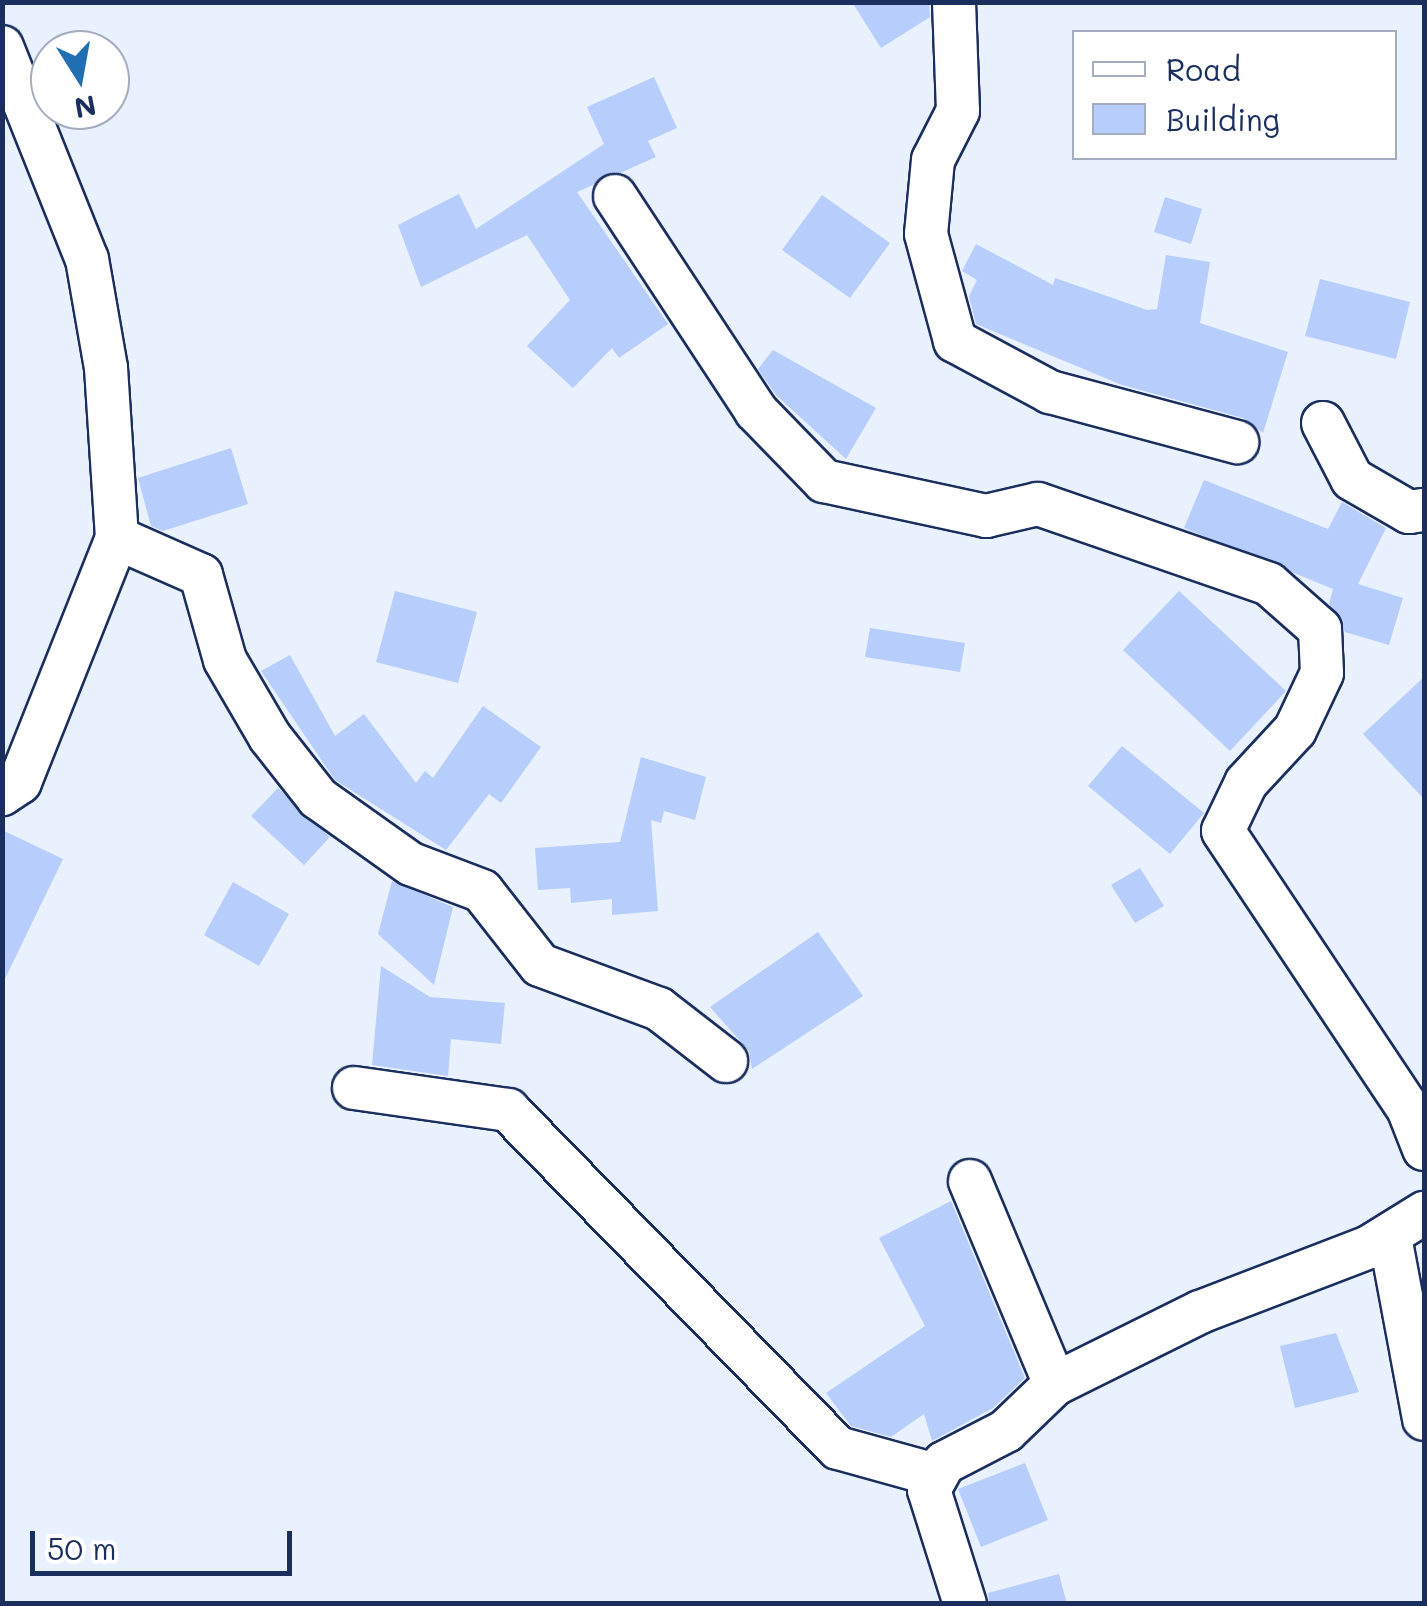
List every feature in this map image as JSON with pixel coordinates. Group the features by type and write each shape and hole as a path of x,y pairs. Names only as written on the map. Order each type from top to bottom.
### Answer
{"street":[{"path":"954,2 958,111 933,160 926,234 955,341 1050,392 1237,442"},
{"path":"2,47 87,259 106,368 117,538 20,782 2,794"},
{"path":"616,196 756,411 824,481 986,516 1038,504 1269,584 1320,629 1322,674 1295,730 1246,782 1223,832 1408,1108 1424,1149"},
{"path":"1323,422 1352,479 1409,512 1424,510"},
{"path":"117,538 201,575 225,660 270,737 318,798 411,864 482,890 540,965 659,1009 726,1060"},
{"path":"354,1088 508,1110 838,1448 932,1474 1006,1431 1054,1384 1200,1312 1408,1225 1424,1419"},
{"path":"970,1181 1054,1384"},
{"path":"932,1474 930,1490 965,1604"}],"building":[{"path":"852,2 929,2 930,17 881,48"},
{"path":"654,77 677,128 648,141 656,157 577,192 668,324 619,358 612,348 573,388 527,346 570,300 527,235 421,287 398,225 459,194 476,229 604,144 587,107"},
{"path":"822,195 890,243 850,298 782,250"},
{"path":"1165,197 1202,209 1191,244 1154,232"},
{"path":"976,244 1053,285 1055,278 1147,310 1157,309 1166,255 1210,262 1200,323 1288,352 1263,433 1243,418 1122,385 976,324 969,296 977,280 962,271"},
{"path":"1320,279 1410,302 1396,359 1305,336"},
{"path":"773,350 876,408 846,459 776,395 758,369"},
{"path":"231,448 248,504 163,531 151,526 138,478"},
{"path":"1204,480 1328,529 1342,502 1386,528 1358,584 1403,598 1389,645 1345,632 1329,604 1333,589 1184,528"},
{"path":"395,591 477,612 458,683 376,662"},
{"path":"1179,591 1286,691 1230,751 1123,650"},
{"path":"870,628 965,643 960,672 865,657"},
{"path":"290,655 335,736 364,714 416,783 425,771 433,778 483,706 541,747 501,803 489,794 446,850 335,780 261,671"},
{"path":"1424,677 1424,799 1363,734"},
{"path":"1122,746 1204,813 1170,854 1088,786"},
{"path":"641,757 706,777 695,820 664,811 661,823 651,820 658,911 612,915 612,899 571,903 570,888 538,890 535,848 620,842"},
{"path":"278,788 330,837 304,865 251,816"},
{"path":"2,830 63,859 2,985"},
{"path":"1140,868 1164,906 1135,923 1111,885"},
{"path":"392,881 453,907 434,985 378,934"},
{"path":"233,882 289,914 259,966 204,935"},
{"path":"818,932 863,996 752,1069 749,1051 710,1007"},
{"path":"381,966 430,997 505,1003 501,1044 451,1039 448,1076 372,1065"},
{"path":"951,1201 1025,1378 993,1408 932,1441 924,1414 891,1437 851,1426 826,1393 925,1326 879,1238"},
{"path":"1336,1333 1359,1392 1295,1408 1280,1346"},
{"path":"1025,1463 1048,1520 981,1547 958,1489"},
{"path":"1059,1574 1067,1604 989,1604 988,1593"}]}
